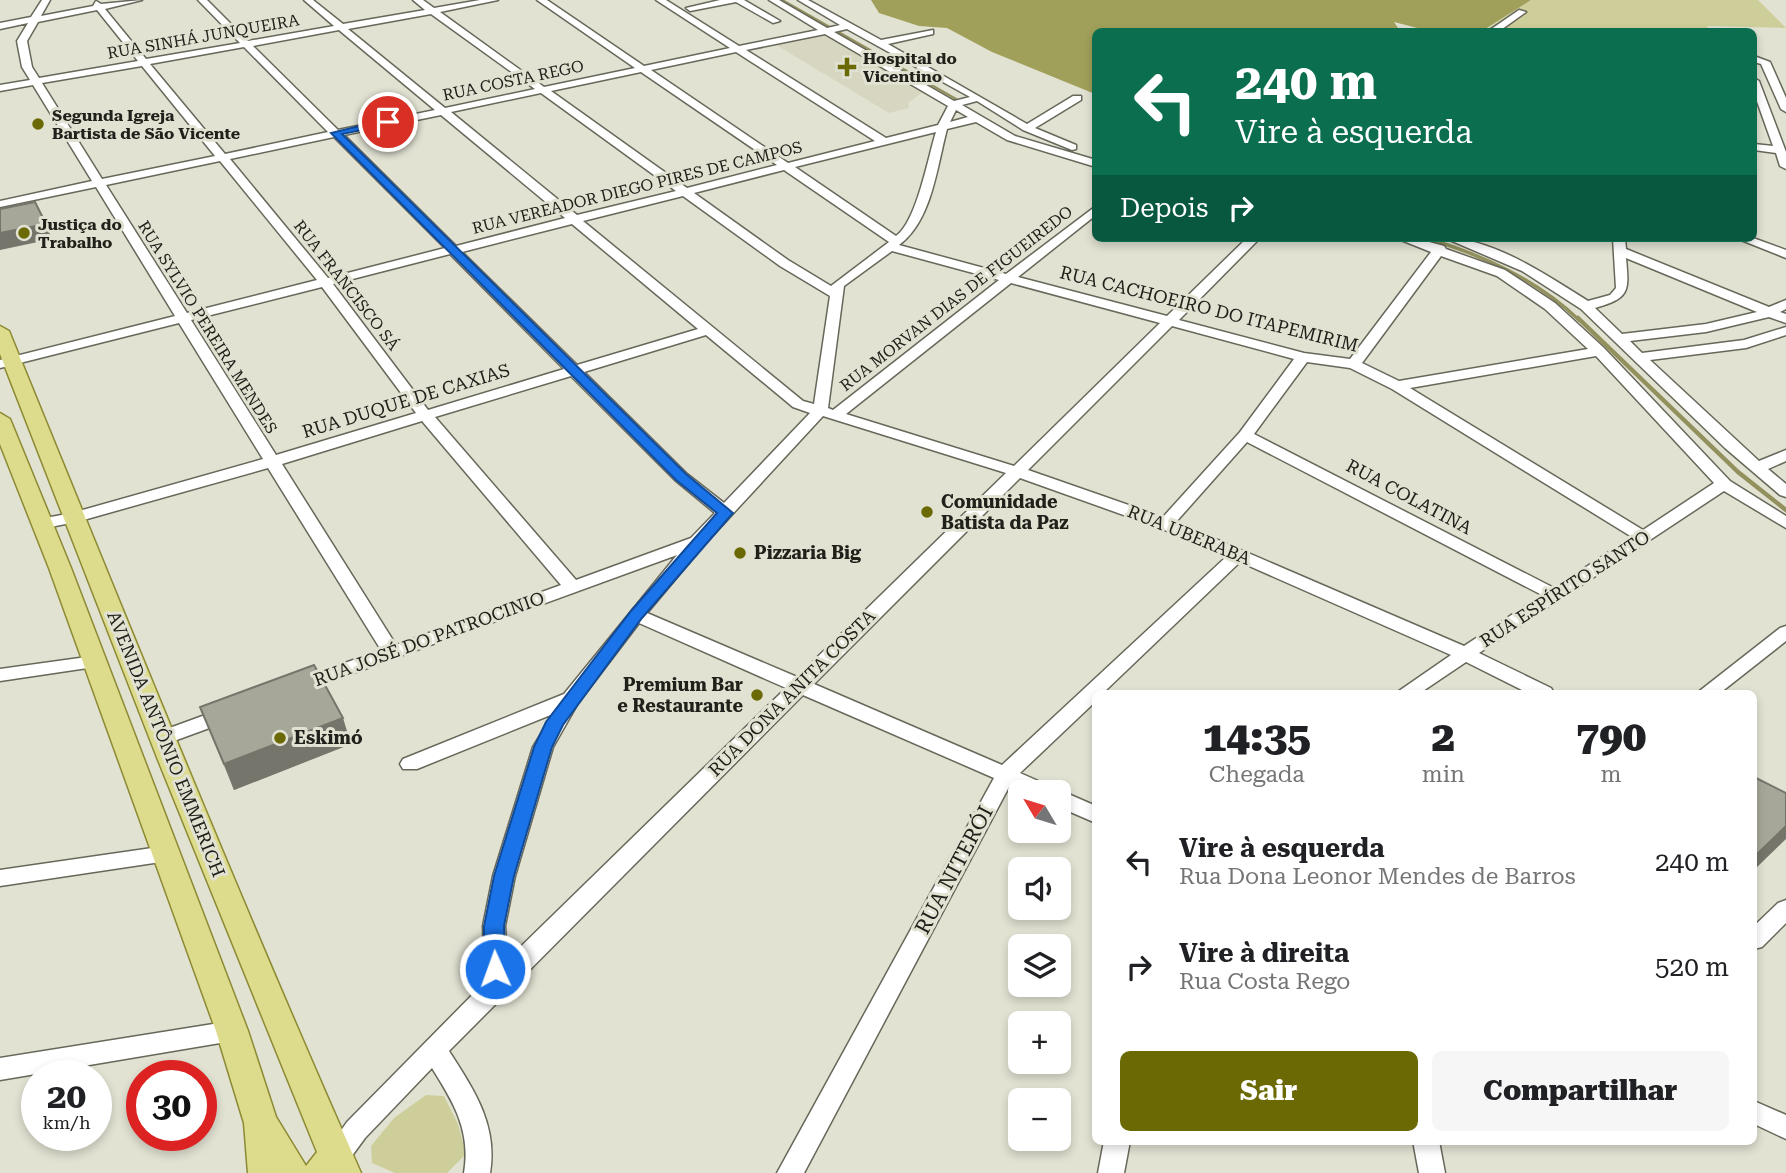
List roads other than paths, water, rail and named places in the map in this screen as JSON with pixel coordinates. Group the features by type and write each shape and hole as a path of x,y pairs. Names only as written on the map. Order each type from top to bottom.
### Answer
{"main road":[{"name":"AVENIDA ANTÔNIO EMMERICH","path":"0,331 6,363 74,518 302,1080 334,1167"},
{"name":"AVENIDA ANTÔNIO EMMERICH","path":"0,419 232,1031 261,1123 265,1173"},
{"path":"12,455 44,445"},
{"path":"261,1123 292,1173"}],"street":[{"name":"RUA SYLVIO PEREIRA MENDES","path":"46,0 22,41 22,50 36,81 391,652"},
{"path":"97,6 116,0"},
{"path":"0,24 138,0"},
{"path":"202,0 681,477 726,513"},
{"name":"RUA UBERABA","path":"309,0 788,398 1015,471 1166,524 1465,654 1539,690"},
{"path":"417,0 545,89 784,263 835,294"},
{"name":"RUA SINHÁ JUNQUEIRA","path":"0,88 494,0"},
{"path":"541,0 788,165 894,244"},
{"path":"660,0 883,141"},
{"path":"692,4 736,0 776,21"},
{"path":"773,0 829,30 1011,138 1092,163"},
{"path":"802,0 1027,128 1092,152"},
{"name":"RUA FRANCISCO SÁ","path":"97,6 325,282 424,414 572,587"},
{"path":"1496,28 1522,12"},
{"name":"RUA COSTA REGO","path":"0,204 846,26"},
{"path":"880,43 930,32"},
{"path":"1757,61 1765,62 1786,109"},
{"path":"1757,89 1786,166"},
{"path":"829,412 835,294 838,285 907,234 917,215 943,126 955,104 977,98"},
{"path":"1027,128 1077,98"},
{"name":"RUA VEREADOR DIEGO PIRES DE CAMPOS","path":"6,363 978,118"},
{"path":"1757,147 1780,150"},
{"name":"RUA MORVAN DIAS DE FIGUEIREDO","path":"497,985 494,926 504,876 543,747 571,699 697,542 829,412 1012,278 1092,212"},
{"name":"RUA DONA ANITA COSTA","path":"334,1167 356,1130 497,985 1250,242"},
{"path":"1416,242 1501,273 1550,306 1599,351 1724,484 1786,523"},
{"path":"1461,242 1526,268 1586,306 1757,468 1786,492"},
{"path":"1753,242 1786,254"},
{"name":"RUA CACHOEIRO DO ITAPEMIRIM","path":"894,244 1303,357 1354,365 1398,386 1643,537"},
{"path":"1586,306 1615,298 1622,288 1620,244 1786,319"},
{"path":"1354,365 1440,249"},
{"path":"1620,338 1680,332 1768,311 1786,304"},
{"name":"RUA DUQUE DE CAXIAS","path":"41,524 74,518 271,462 708,330"},
{"path":"1640,357 1746,344 1786,331"},
{"path":"1398,386 1599,351"},
{"path":"1166,524 1245,435 1303,357"},
{"name":"RUA COLATINA","path":"1245,435 1555,596"},
{"path":"1757,468 1786,455"},
{"name":"RUA ESPÍRITO SANTO","path":"1411,690 1724,484"},
{"name":"RUA JOSÉ DO PATROCINIO","path":"277,695 697,542"},
{"name":"RUA NITERÓI","path":"1095,690 1239,554"},
{"path":"636,615 1019,780"},
{"path":"1711,690 1786,632"},
{"path":"0,675 94,662"},
{"name":"RUA NITERÓI","path":"790,1173 1006,774 1092,693"},
{"path":"410,764 571,699"},
{"path":"163,738 239,710"},
{"path":"1071,804 1092,813"},
{"path":"0,878 166,854"},
{"path":"1757,937 1786,909"},
{"path":"0,1069 232,1031"},
{"path":"434,1050 472,1109 477,1122 481,1152 477,1173"},
{"path":"1757,1113 1786,1127"},
{"path":"1111,1173 1116,1145"},
{"path":"1427,1145 1432,1173"}],"waterway":[{"path":"782,0 956,99"},
{"path":"1438,242 1507,270 1545,292 1579,320"},
{"path":"1578,318 1738,472 1786,510"}],"place":[{"name":"Hospital do Vicentino","path":"847,67"},
{"name":"Segunda Igreja Bartista de São Vicente","path":"38,124"},
{"name":"Justiça do Trabalho","path":"24,233"},
{"name":"Comunidade Batista da Paz","path":"927,512"},
{"name":"Pizzaria Big","path":"740,553"},
{"name":"Premium Bar e Restaurante","path":"757,695"},
{"name":"Eskimó","path":"280,738"}]}
